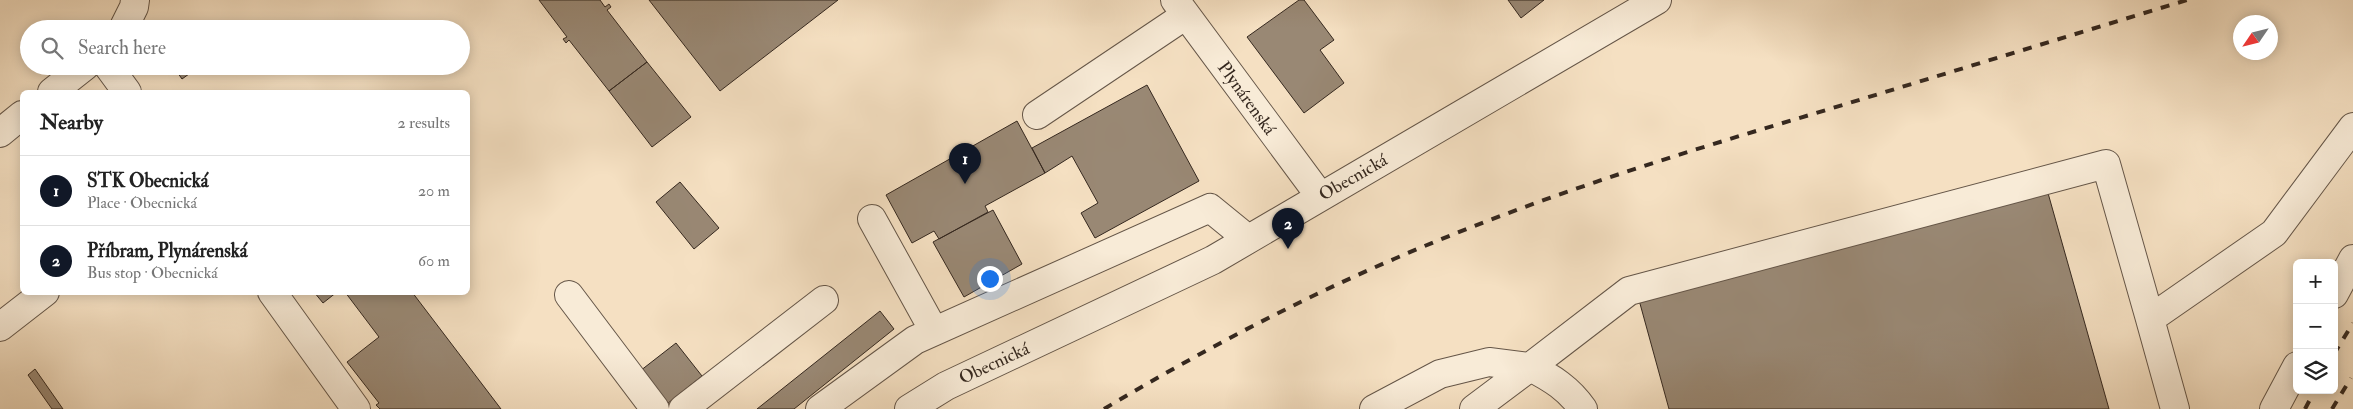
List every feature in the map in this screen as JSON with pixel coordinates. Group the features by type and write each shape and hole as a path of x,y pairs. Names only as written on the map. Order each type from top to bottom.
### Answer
{"street":[{"path":"128,20 134,7 135,0"},
{"name":"Obecnická","path":"910,409 946,386 1212,260 1656,0"},
{"path":"1038,115 1180,8"},
{"name":"Plynárenská","path":"1180,8 1320,196"},
{"path":"55,90 74,75"},
{"path":"115,75 126,90"},
{"path":"0,133 20,117"},
{"path":"2150,319 2274,233 2353,127"},
{"path":"1474,409 1629,291 2106,164 2175,409"},
{"path":"820,409 915,340 1210,208 1248,239"},
{"path":"872,219 934,331"},
{"path":"2338,287 2353,259"},
{"path":"0,327 41,295"},
{"path":"274,295 356,409"},
{"path":"569,295 654,409"},
{"path":"683,409 824,300"},
{"path":"1374,409 1440,374 1489,362 1530,367 1553,379 1574,395 1583,409"},
{"path":"2274,409 2293,373"}],"building":[{"path":"539,0 600,0 605,7 609,4 611,7 607,10 647,62 609,91 569,40 566,43 563,39 567,37"},
{"path":"649,0 838,0 720,91"},
{"path":"1299,0 1304,0 1334,40 1320,50 1344,83 1304,113 1247,37"},
{"path":"1508,0 1544,0 1521,18"},
{"path":"647,62 691,117 652,147 609,91"},
{"path":"179,75 188,75 182,79"},
{"path":"1147,85 1199,181 1095,238 1081,213 1098,203 1072,156 1045,173 1032,148"},
{"path":"1017,121 1045,173 985,206 988,212 939,239 934,231 912,243 886,195"},
{"path":"680,182 719,228 694,249 656,202"},
{"path":"2046,186 2109,409 1669,409 1639,300"},
{"path":"993,210 1022,264 964,297 933,242"},
{"path":"316,295 333,295 323,303"},
{"path":"347,295 414,295 501,409 380,409 376,405 379,403 347,362 379,337"},
{"path":"880,311 894,329 794,409 757,409"},
{"path":"676,343 702,376 667,404 640,371"},
{"path":"35,369 63,409 52,409 28,375"}],"railway":[{"path":"1104,409 1211,348 1283,311 1357,275 1497,217 1601,180 1707,146 2187,0"},
{"path":"2337,349 2353,323"},
{"path":"2332,409 2351,378"},
{"path":"2305,409 2313,394"}],"place":[{"name":"STK Obecnická","path":"965,184"},
{"name":"Příbram, Plynárenská","path":"1288,249"}]}
